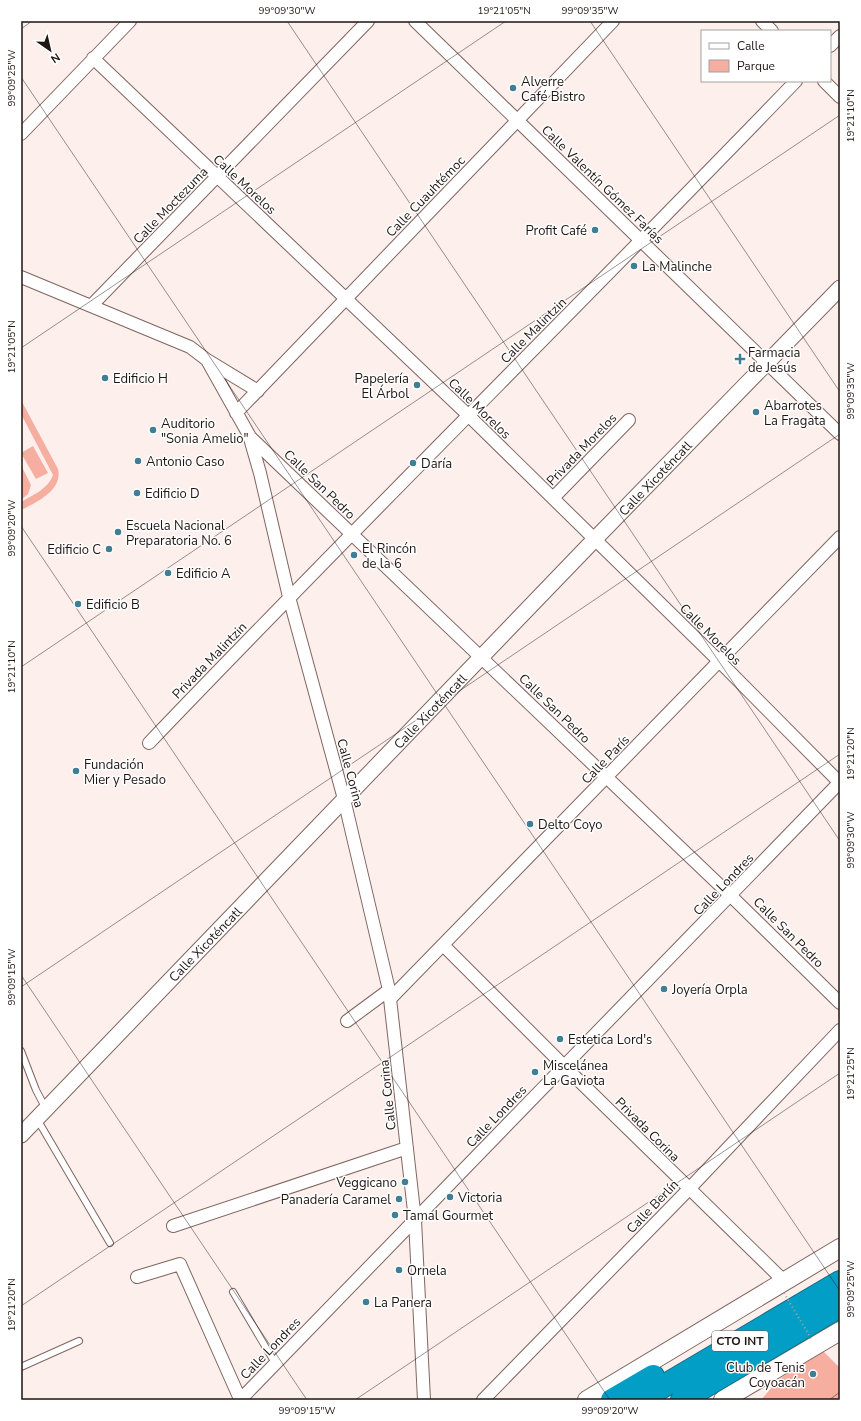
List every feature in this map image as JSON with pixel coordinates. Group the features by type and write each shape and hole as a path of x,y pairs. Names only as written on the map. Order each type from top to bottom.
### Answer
{"highway":[{"name":"CTO INT","path":"640,1400 840,1282"},
{"name":"CTO INT","path":"682,1400 840,1306"},
{"path":"612,1400 663,1370 698,1366"}],"main road":[{"name":"CTO INT","path":"587,1400 784,1287 840,1248"},
{"name":"CTO INT","path":"723,1400 738,1397 840,1331"}],"street":[{"path":"21,134 130,21"},
{"name":"Calle Moctezuma","path":"91,306 368,21"},
{"name":"Calle Valentín Gómez Farías","path":"415,21 840,434"},
{"name":"Calle Cuauhtémoc","path":"236,413 613,21"},
{"path":"762,21 771,30"},
{"path":"831,45 840,36"},
{"name":"Calle Morelos","path":"93,58 468,415 719,661 840,783"},
{"name":"Calle Malintzin","path":"289,597 468,415 642,242 795,82"},
{"path":"825,82 840,97"},
{"path":"21,277 190,347 207,360 258,391"},
{"name":"Calle Xicoténcatl","path":"21,1135 594,540 840,288"},
{"path":"207,360 236,413"},
{"name":"Calle Corina","path":"236,413 249,435 260,473 289,597 344,799 389,994 414,1220 424,1400"},
{"name":"Privada Morelos","path":"552,498 629,420"},
{"name":"Calle San Pedro","path":"249,435 731,896 840,1003"},
{"name":"Calle París","path":"348,1021 389,994 443,945 840,537"},
{"name":"Privada Malintzin","path":"149,743 289,597"},
{"name":"Calle Londres","path":"240,1400 840,783"},
{"name":"Privada Corina","path":"443,945 689,1189 784,1287"},
{"name":"Calle Berlín","path":"483,1400 689,1189 840,1030"},
{"path":"173,1226 407,1148"},
{"path":"137,1277 180,1264 240,1400"}],"lane":[{"path":"21,1051 36,1090 41,1114 110,1243"},
{"path":"232,1292 276,1363"},
{"path":"21,1367 79,1341"}],"path":[{"path":"784,1287 812,1340"}],"green space":[{"path":"21,400 58,469 59,476 53,489 41,499 21,510 21,502 44,488 51,480 53,475 21,414"},
{"path":"33,446 48,473 36,479 21,453"},
{"path":"21,465 31,485 28,494 21,500"},
{"name":"Club de Tenis Coyoacán","path":"823,1351 840,1368 840,1400 761,1400 779,1379"}],"place":[{"name":"Alverre Café Bistro","path":"513,88"},
{"name":"Profit Café","path":"595,230"},
{"name":"La Malinche","path":"634,266"},
{"name":"Farmacia de Jesús","path":"740,359"},
{"name":"Edificio H","path":"105,378"},
{"name":"Papelería El Árbol","path":"417,385"},
{"name":"Abarrotes La Fragata","path":"756,412"},
{"name":"Auditorio \"Sonia Amelio\"","path":"153,430"},
{"name":"Antonio Caso","path":"138,461"},
{"name":"Daría","path":"413,463"},
{"name":"Edificio D","path":"137,493"},
{"name":"Escuela Nacional Preparatoria No. 6","path":"118,532"},
{"name":"Edificio C","path":"109,549"},
{"name":"El Rincón de la 6","path":"354,555"},
{"name":"Edificio A","path":"168,573"},
{"name":"Edificio B","path":"78,604"},
{"name":"Fundación Mier y Pesado","path":"76,771"},
{"name":"Delto Coyo","path":"530,824"},
{"name":"Joyería Orpla","path":"664,989"},
{"name":"Estetica Lord's","path":"560,1039"},
{"name":"Miscelánea La Gaviota","path":"535,1072"},
{"name":"Veggicano","path":"405,1182"},
{"name":"Victoria","path":"450,1197"},
{"name":"Panadería Caramel","path":"399,1199"},
{"name":"Tamal Gourmet","path":"395,1215"},
{"name":"Ornela","path":"399,1270"},
{"name":"La Panera","path":"366,1302"},
{"name":"Club de Tenis Coyoacán","path":"813,1374"}]}
